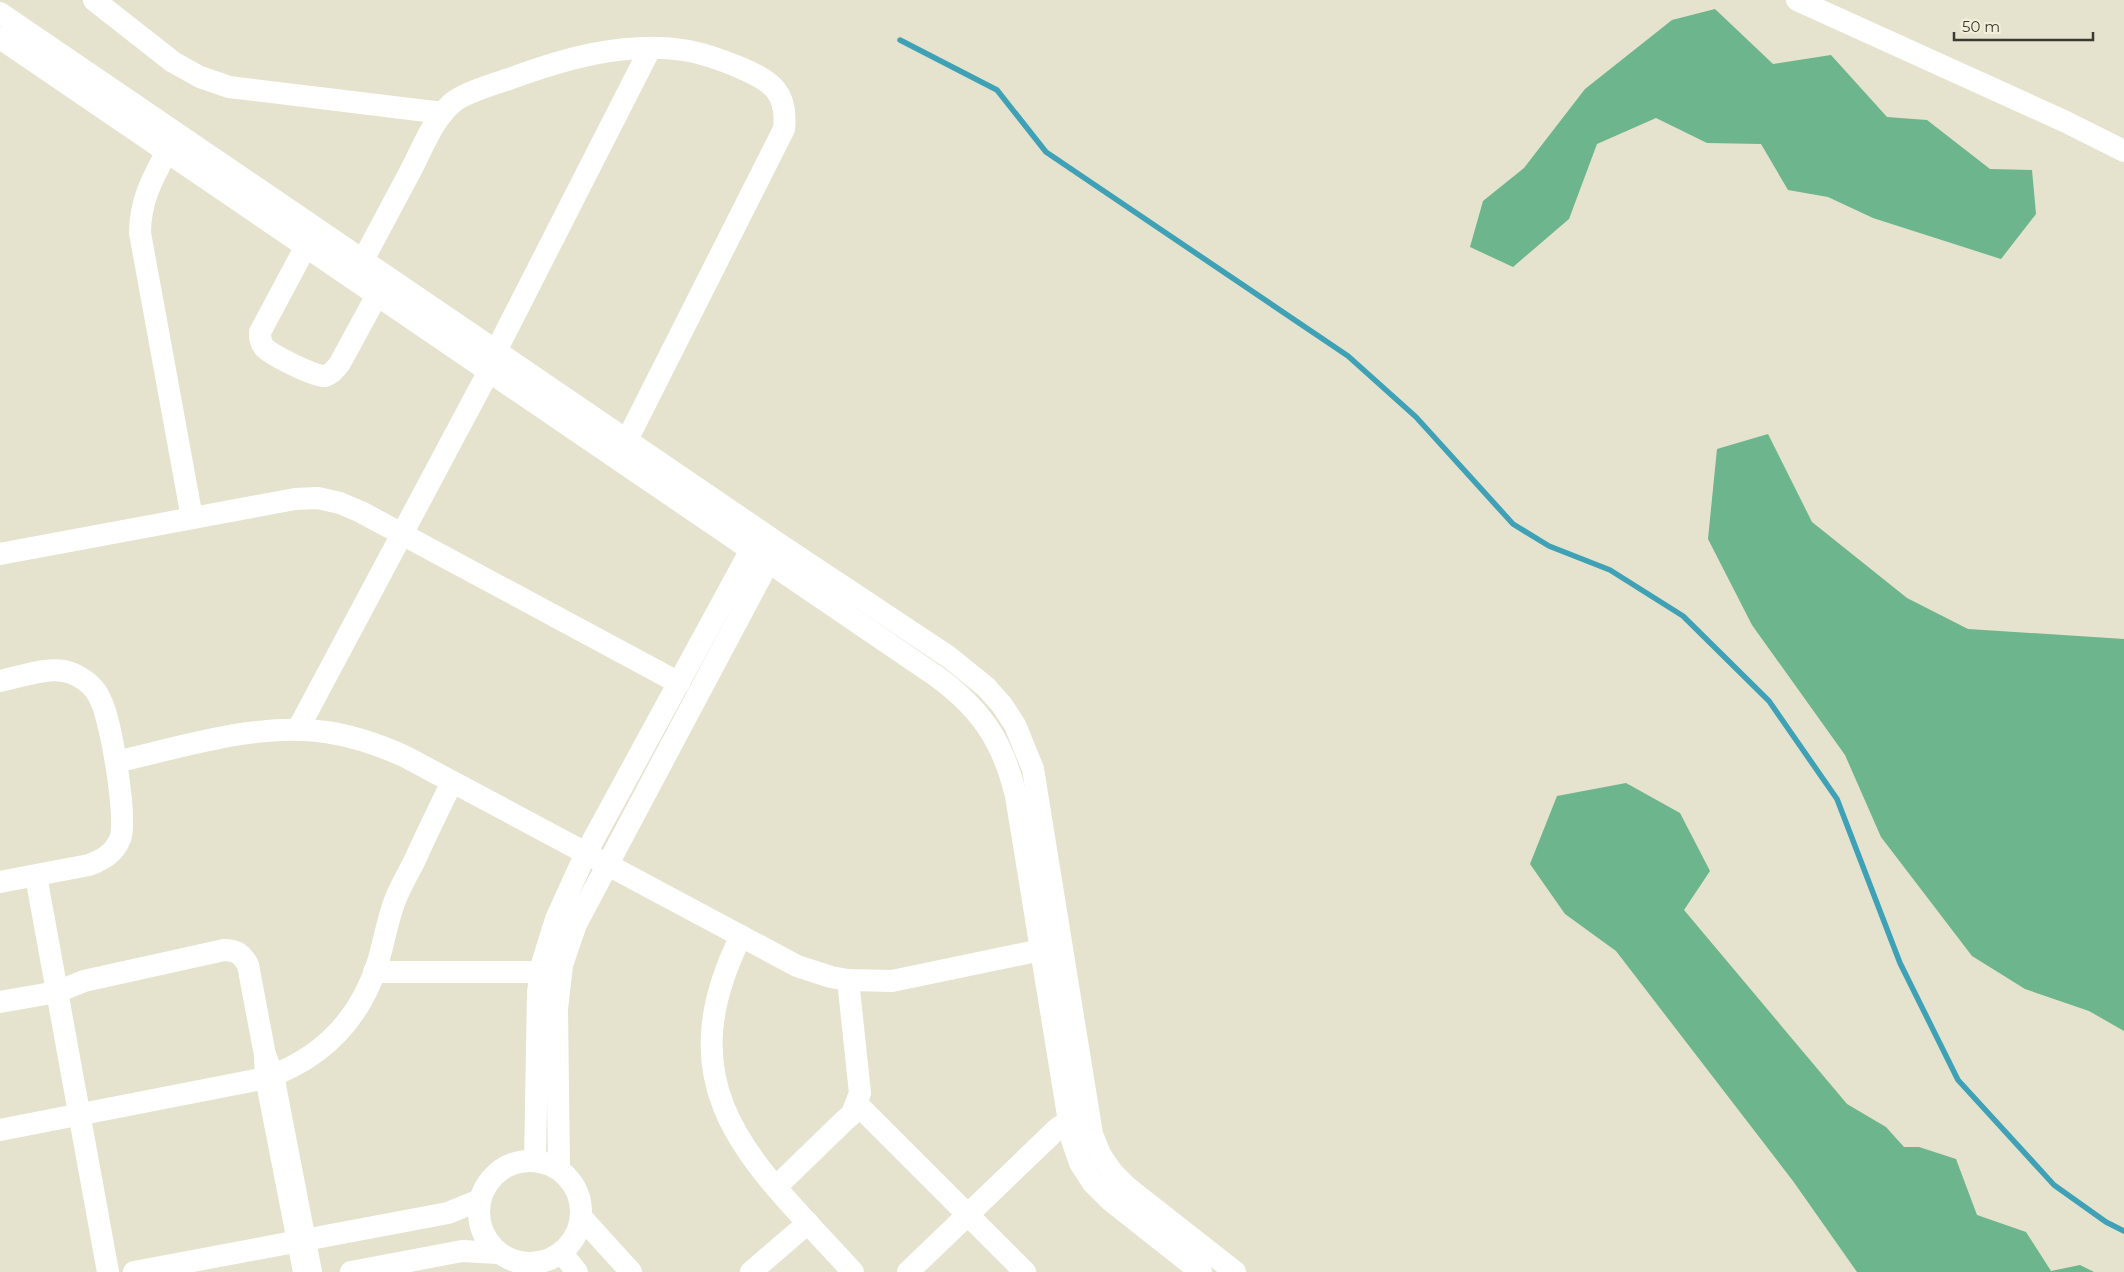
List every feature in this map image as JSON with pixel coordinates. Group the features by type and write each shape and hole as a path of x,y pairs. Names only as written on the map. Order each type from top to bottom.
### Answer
{"street":[{"path":"94,0 173,62 200,77 229,87 443,113"},
{"path":"1796,0 2064,121 2124,151"},
{"path":"0,13 306,246 377,295 627,440 956,691 974,708 989,727 1001,749 1010,772 1016,796 1041,950 1079,1116 1092,1134 1100,1154 1112,1172 1128,1188 1232,1271"},
{"path":"0,38 363,260 493,361 765,547 956,662 986,687 1002,705 1015,725 1033,769 1038,793 1079,1116 1072,1140 1080,1163 1093,1183 1110,1200 1201,1272"},
{"path":"298,729 493,361 650,49"},
{"path":"363,260 433,127 455,101 470,93 540,67 615,51 650,49 683,50 715,57 767,81 777,90 783,102 786,116 779,142 627,440"},
{"path":"172,143 147,190 142,204 140,233 192,518"},
{"path":"306,246 260,332 262,343 269,352 313,374 325,376 331,373 340,364 377,295"},
{"path":"0,554 280,502 318,498 340,502 679,683"},
{"path":"535,1161 537,1011 542,968 556,919 586,854 679,683 765,547"},
{"path":"559,1169 558,988 570,938 765,547"},
{"path":"0,681 55,670 70,672 83,679 94,689 102,702 116,762 123,825 120,839 113,851 102,860 89,865 0,882"},
{"path":"116,762 235,735 267,730 298,729 354,737 380,746 452,782 797,966 831,977 848,980 892,981 1041,950"},
{"path":"0,1130 79,1114 297,1064 320,1050 339,1033 354,1013 376,968 394,902 452,782"},
{"path":"36,876 108,1272"},
{"path":"741,936 727,965 717,996 712,1028 712,1061 716,1084 734,1129 750,1156 853,1272"},
{"path":"0,1002 56,987 224,950 239,953 248,965 301,1241 304,1272"},
{"path":"376,968 542,968"},
{"path":"776,1187 852,1114 857,1104 860,1082 848,980"},
{"path":"0,992 56,987"},
{"path":"857,1104 1025,1272"},
{"path":"908,1272 1058,1128 1079,1116"},
{"path":"535,1161 552,1165 559,1169 569,1178 577,1190 581,1203 581,1218 578,1231 572,1243 562,1253 550,1260 537,1263 523,1263 510,1260 498,1253 488,1242 482,1229 479,1214 480,1200 484,1188 500,1170 511,1164 535,1161"},
{"path":"134,1272 448,1213 480,1200"},
{"path":"581,1218 630,1272"},
{"path":"751,1272 808,1223"},
{"path":"301,1241 311,1272"},
{"path":"351,1272 462,1251 498,1253"},
{"path":"562,1253 577,1272"}],"green space":[{"path":"1715,9 1773,64 1831,55 1887,117 1927,120 1990,169 2032,170 2036,214 2001,259 1873,218 1828,197 1788,190 1761,144 1707,143 1656,118 1597,144 1569,219 1513,267 1470,247 1483,201 1524,168 1585,89 1672,20"},
{"path":"1768,434 1812,522 1907,598 1968,629 2124,639 2124,1031 2089,1011 2025,989 1972,956 1881,837 1845,755 1752,625 1708,539 1717,449"},
{"path":"1626,783 1680,813 1710,871 1684,910 1847,1104 1886,1127 1904,1147 1919,1147 1956,1159 1977,1215 2026,1232 2051,1271 2080,1265 2094,1272 1857,1272 1793,1181 1616,951 1565,914 1530,864 1557,796"}],"waterway":[{"path":"900,40 997,90 1046,152 1348,356 1416,417 1513,524 1549,546 1610,570 1683,616 1769,701 1837,799 1900,963 1958,1080 2054,1185 2106,1222 2124,1231"}]}
